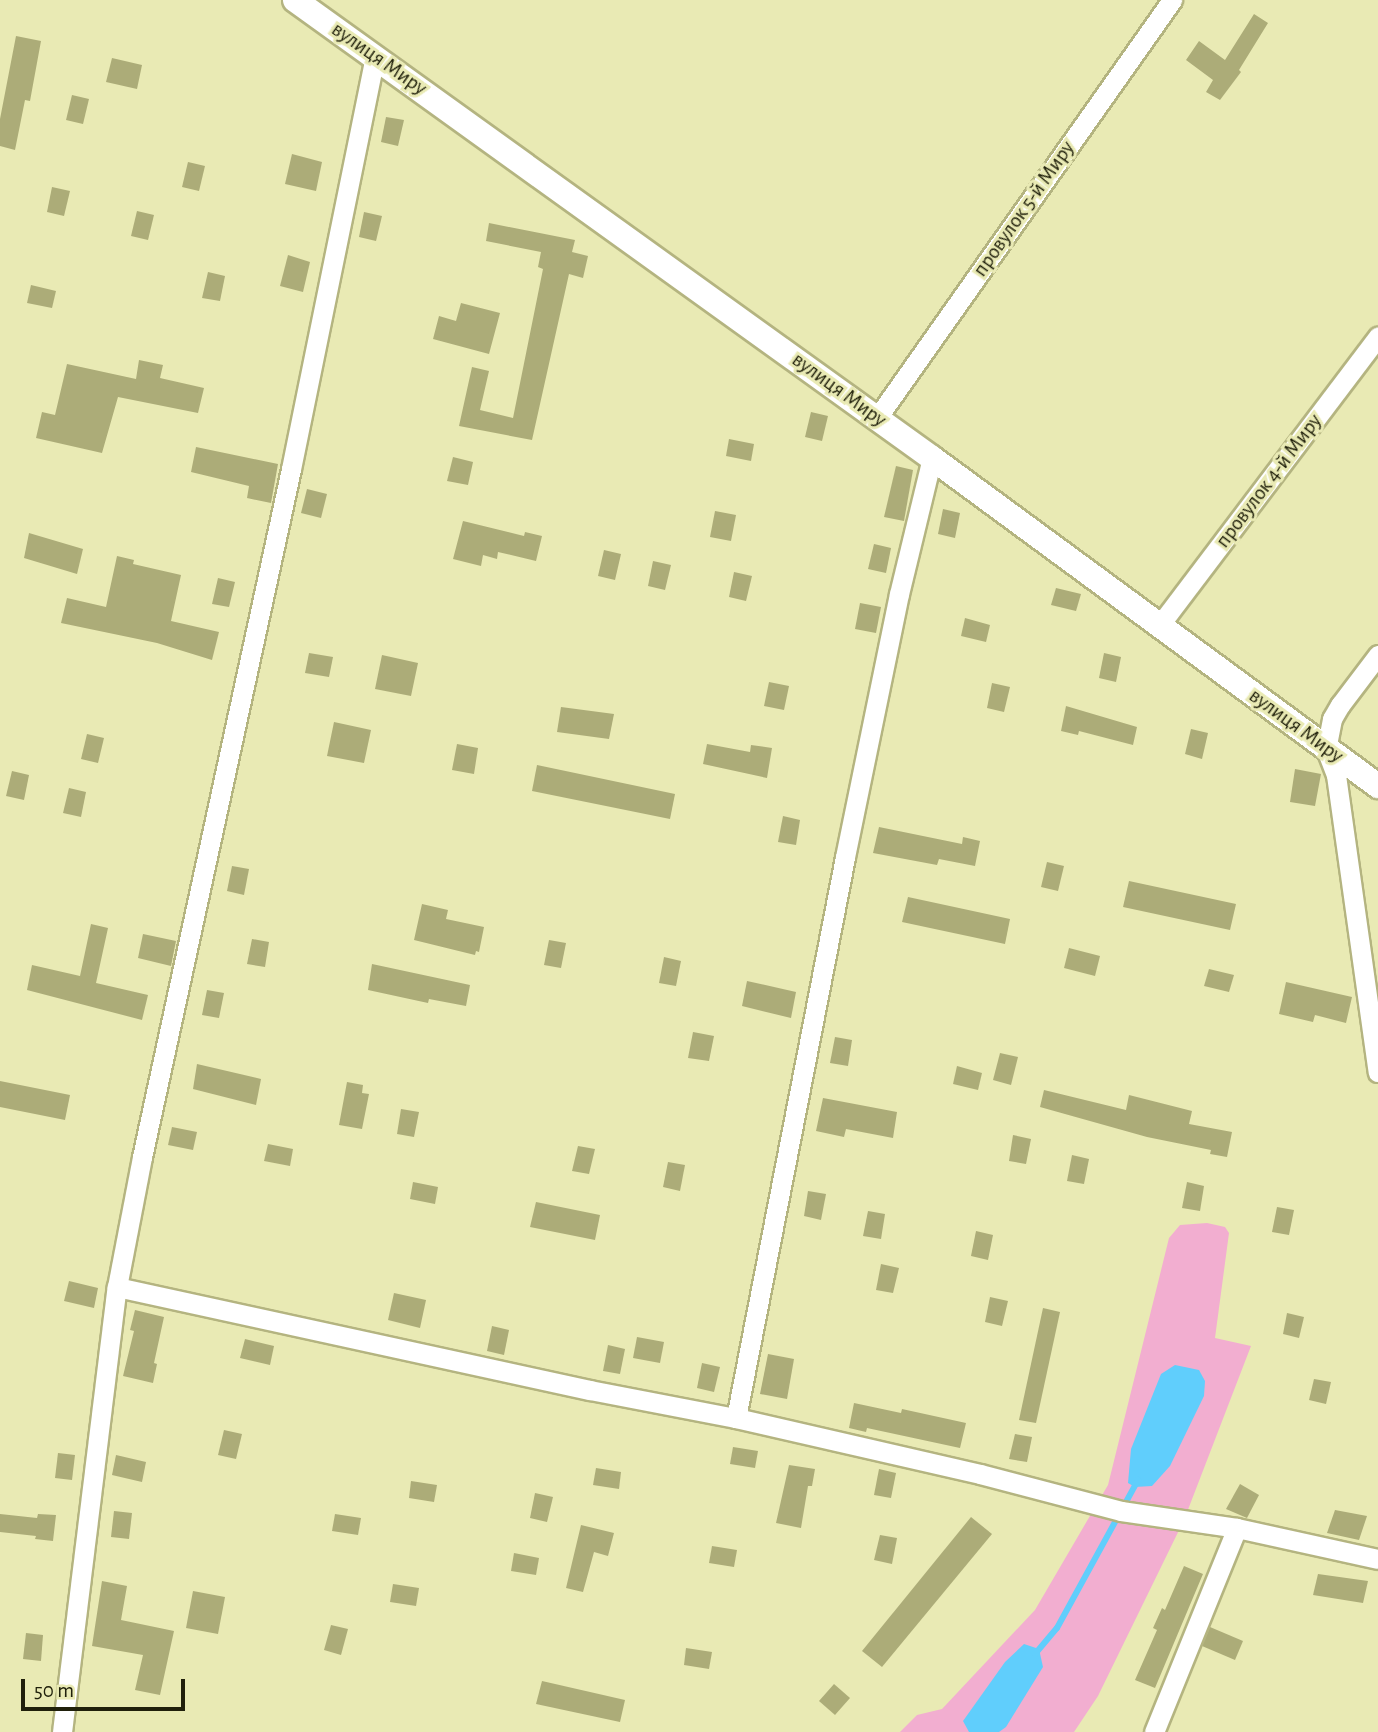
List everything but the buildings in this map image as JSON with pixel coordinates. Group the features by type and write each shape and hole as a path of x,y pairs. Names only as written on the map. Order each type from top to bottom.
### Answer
{"street":[{"name":"вулиця Миру","path":"295,0 877,418 1378,786"},
{"name":"провулок 5-й Миру","path":"877,418 1172,0"},
{"path":"62,1732 117,1287 142,1157 288,483 375,56"},
{"name":"провулок 4-й Миру","path":"1160,626 1378,336"},
{"path":"736,1418 845,857 899,594 932,458"},
{"path":"1378,655 1336,712 1326,749 1336,775 1378,1072"},
{"path":"117,1287 590,1391 736,1418 980,1474 1121,1511 1237,1528 1378,1559"},
{"path":"1154,1732 1237,1528"}],"shaded area":[{"path":"1207,1223 1225,1227 1229,1233 1215,1338 1251,1346 1184,1520 1098,1696 1074,1732 900,1732 917,1715 942,1709 1035,1610 1108,1485 1169,1238 1180,1225"}],"water":[{"path":"1175,1365 1199,1370 1205,1381 1204,1396 1170,1466 1152,1486 1135,1487 1128,1483 1131,1449 1161,1374"},
{"path":"1024,1644 1039,1649 1043,1667 1006,1727 999,1732 969,1732 963,1721 1005,1662"}],"waterway":[{"path":"1035,1654 1057,1628 1138,1480"}]}
